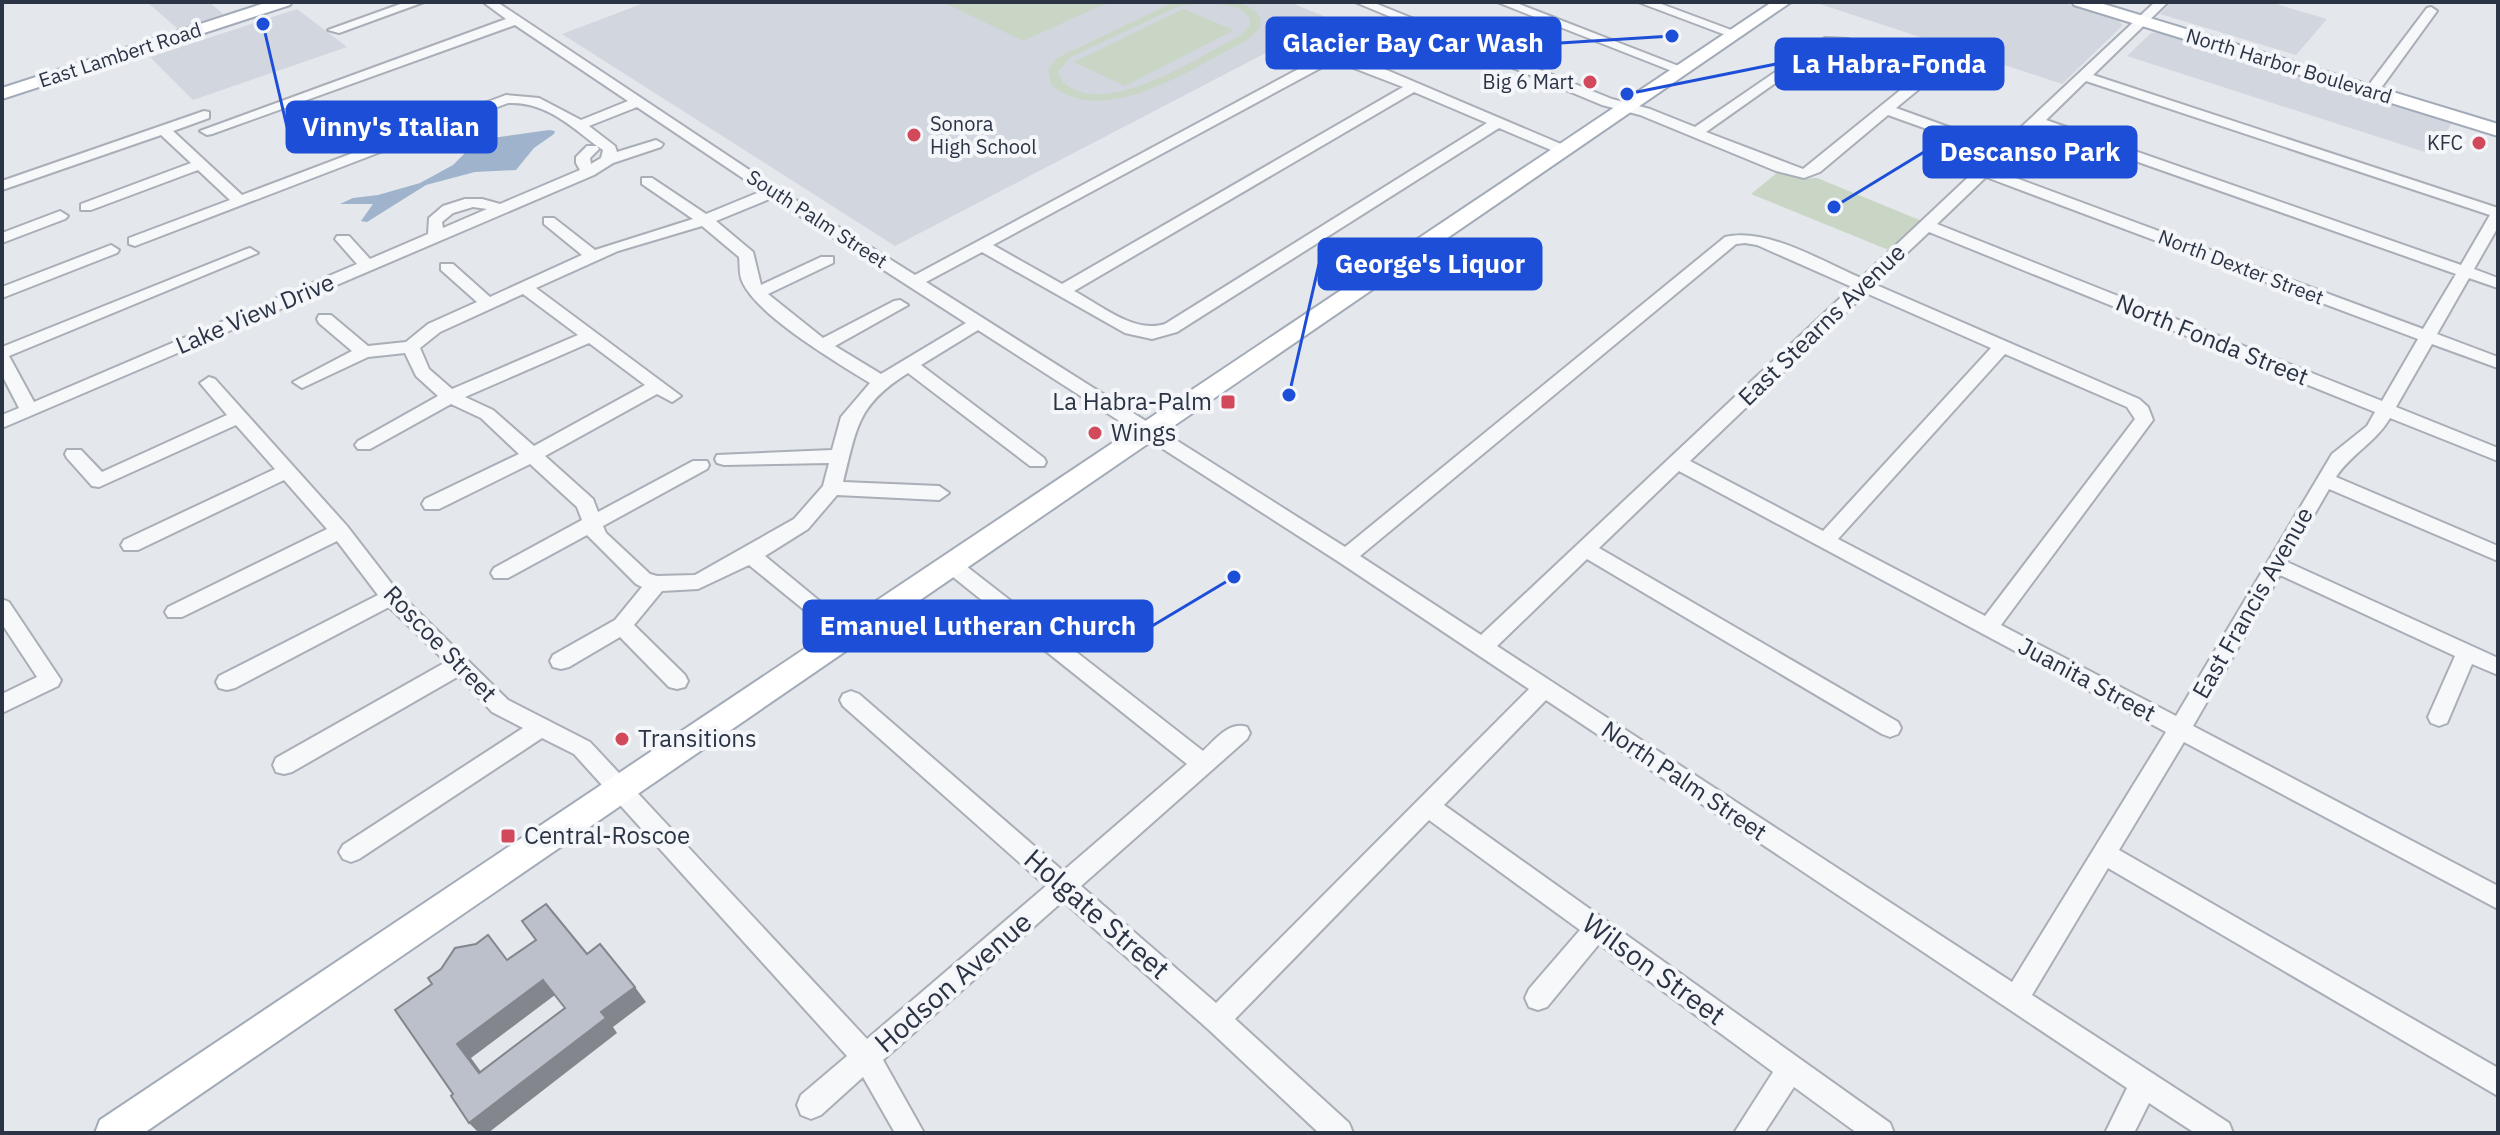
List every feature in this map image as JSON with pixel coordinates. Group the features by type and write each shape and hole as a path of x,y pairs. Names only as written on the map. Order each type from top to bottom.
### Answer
{"main road":[{"name":"East Lambert Road","path":"2,94 284,2"},
{"path":"113,1133 1783,2"},
{"name":"North Harbor Boulevard","path":"2080,2 2498,122"},
{"name":"North Harbor Boulevard","path":"2104,2 2144,18 2498,130"}],"street":[{"path":"334,30 418,2"},
{"name":"South Palm Street","path":"489,2 773,192 1149,430"},
{"path":"1361,2 1626,107 1804,174 1815,169 1887,110 1926,73 1910,64 1832,40 1819,45 1696,133"},
{"path":"1503,2 1682,70"},
{"path":"1644,2 1736,34"},
{"name":"East Stearns Avenue","path":"1482,647 2162,2"},
{"path":"2376,85 2431,11"},
{"path":"207,131 516,20"},
{"path":"914,282 1309,68 1338,58 1351,60 1563,150"},
{"path":"2084,76 2498,214"},
{"path":"1062,291 1414,86"},
{"path":"135,241 506,99 523,96 541,101 610,149 608,160"},
{"path":"575,124 635,100"},
{"path":"1887,110 2003,152"},
{"path":"2,186 204,115"},
{"path":"2036,121 2498,283"},
{"path":"981,245 1131,329 1152,334 1171,328 1498,122"},
{"path":"163,129 240,201"},
{"name":"Lake View Drive","path":"2,422 589,172 608,160 656,144"},
{"path":"589,172 583,157 592,149"},
{"path":"86,207 201,164"},
{"name":"North Dexter Street","path":"1984,171 2498,363"},
{"path":"647,181 705,220 747,255 749,279 757,293 822,346 881,382"},
{"path":"302,382 364,352 411,347 434,328 593,256 639,238 705,220 773,192"},
{"name":"East Francis Avenue","path":"2015,1000 2180,729 2325,480 2339,458 2374,430 2498,214"},
{"path":"2,238 60,216"},
{"path":"549,221 593,256"},
{"name":"North Fonda Street","path":"1926,225 2498,455"},
{"path":"1346,557 1731,240 1745,238 1761,241 1865,286 2133,403 2142,411 2144,420 1988,627"},
{"path":"343,239 367,266"},
{"path":"2,293 111,250"},
{"path":"29,410 2,356 250,253"},
{"path":"757,293 827,260"},
{"path":"447,267 488,303"},
{"path":"432,504 664,391 525,288"},
{"path":"822,346 900,305"},
{"path":"325,319 364,352"},
{"path":"411,347 422,372 450,397 487,414 586,504 597,536 643,579 656,584 698,582 751,555 801,524 832,488 850,417 881,382 979,322"},
{"path":"364,445 450,397 590,336"},
{"path":"1825,541 2001,347"},
{"path":"908,364 1037,462"},
{"name":"Roscoe Street","path":"209,383 340,531 391,597 500,706 582,748 620,787 866,1057 910,1133"},
{"path":"74,454 99,481 240,416"},
{"name":"North Palm Street","path":"1149,430 2219,1133"},
{"path":"724,459 839,456"},
{"name":"Juanita Street","path":"1677,462 2498,898"},
{"path":"501,573 700,465"},
{"path":"131,545 288,471"},
{"path":"2325,480 2498,554"},
{"path":"832,488 939,493"},
{"path":"175,612 340,531"},
{"path":"1585,549 1890,728"},
{"path":"751,555 815,608"},
{"path":"950,564 1203,764"},
{"path":"2276,565 2498,667"},
{"path":"561,661 622,626 656,584"},
{"path":"227,682 391,597"},
{"path":"2,607 50,680 2,704"},
{"path":"622,626 677,681"},
{"path":"2439,717 2467,652"},
{"path":"284,765 461,664"},
{"path":"1217,1020 1544,688"},
{"name":"Holgate Street","path":"851,700 1217,1020 1339,1133"},
{"path":"351,852 540,728"},
{"name":"Hodson Avenue","path":"811,1105 1239,733"},
{"name":"Wilson Street","path":"1428,806 1880,1133"},
{"path":"2104,853 2498,1083"},
{"path":"1538,998 1597,928"},
{"path":"1748,1133 1791,1069"},
{"path":"2119,1133 2144,1084"}],"shaded area":[{"path":"147,2 209,2 223,14 178,29"},
{"name":"Sonora High School","path":"647,2 1289,2 1331,19 895,246 562,34"},
{"path":"1814,2 2060,2 2117,20 2123,25 2062,84"},
{"path":"2172,2 2269,2 2327,19 2296,55 2160,14"},
{"path":"297,9 347,47 193,100 150,57"},
{"path":"2160,32 2452,123 2431,154 2127,56 2151,33"}],"green space":[{"path":"943,2 1109,2 1023,41"},
{"path":"1174,2 1210,2 1179,6 1071,57 1058,71 1062,81 1080,92 1101,94 1126,90 1201,57 1240,36 1250,25 1250,18 1239,8 1211,2 1233,2 1251,8 1261,19 1260,28 1247,40 1177,78 1123,97 1097,101 1073,97 1051,85 1048,69 1057,58"},
{"path":"1183,9 1234,30 1125,86 1074,62"},
{"path":"1778,172 1800,179 1817,178 1922,221 1891,251 1751,194"}],"water":[{"path":"555,131 554,134 534,148 516,170 475,172 426,185 367,222 361,221 373,204 340,204 353,198 378,195 420,183 453,165 478,140"}],"building":[{"path":"546,904 587,954 600,944 635,987 601,1012 606,1018 469,1123 451,1096 453,1094 395,1010 432,984 428,978 441,969 455,948 476,944 488,935 507,960 536,940 522,921","holes":["543,980 565,1008 479,1073 457,1044"]}],"place":[{"name":"Vinny's Italian","path":"263,24"},
{"name":"Glacier Bay Car Wash","path":"1672,36"},
{"name":"Big 6 Mart","path":"1590,82"},
{"name":"La Habra-Fonda","path":"1627,94"},
{"name":"Sonora High School","path":"914,135"},
{"name":"KFC","path":"2479,143"},
{"name":"Descanso Park","path":"1834,207"},
{"name":"George's Liquor","path":"1289,395"},
{"name":"La Habra-Palm","path":"1228,402"},
{"name":"Wings","path":"1095,433"},
{"name":"Emanuel Lutheran Church","path":"1234,577"},
{"name":"Transitions","path":"622,739"},
{"name":"Central-Roscoe","path":"508,836"}]}
